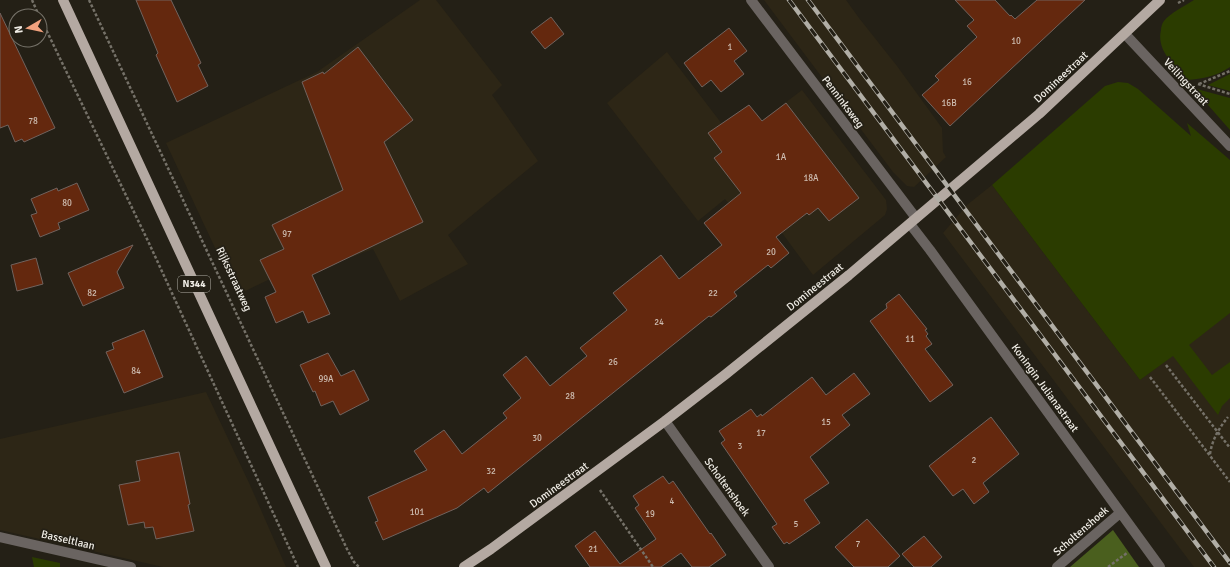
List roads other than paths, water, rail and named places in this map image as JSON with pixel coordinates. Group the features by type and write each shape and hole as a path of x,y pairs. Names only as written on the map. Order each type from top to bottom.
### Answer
{"main road":[{"name":"N344","path":"63,0 326,567"},
{"name":"Domineestraat","path":"464,567 491,549 665,421 790,323 1039,114 1160,0"}],"street":[{"name":"Penninksweg","path":"751,0 913,221"},
{"name":"Veilingstraat","path":"1125,34 1230,146"},
{"name":"Koningin Julianastraat","path":"913,221 930,250 1160,567"},
{"name":"Scholtenshoek","path":"665,421 769,567"},
{"name":"Scholtenshoek","path":"1057,567 1120,512"},
{"name":"Basseltlaan","path":"0,537 131,567"}],"railway":[{"path":"789,0 1214,567"},
{"path":"808,0 1230,563"}]}
